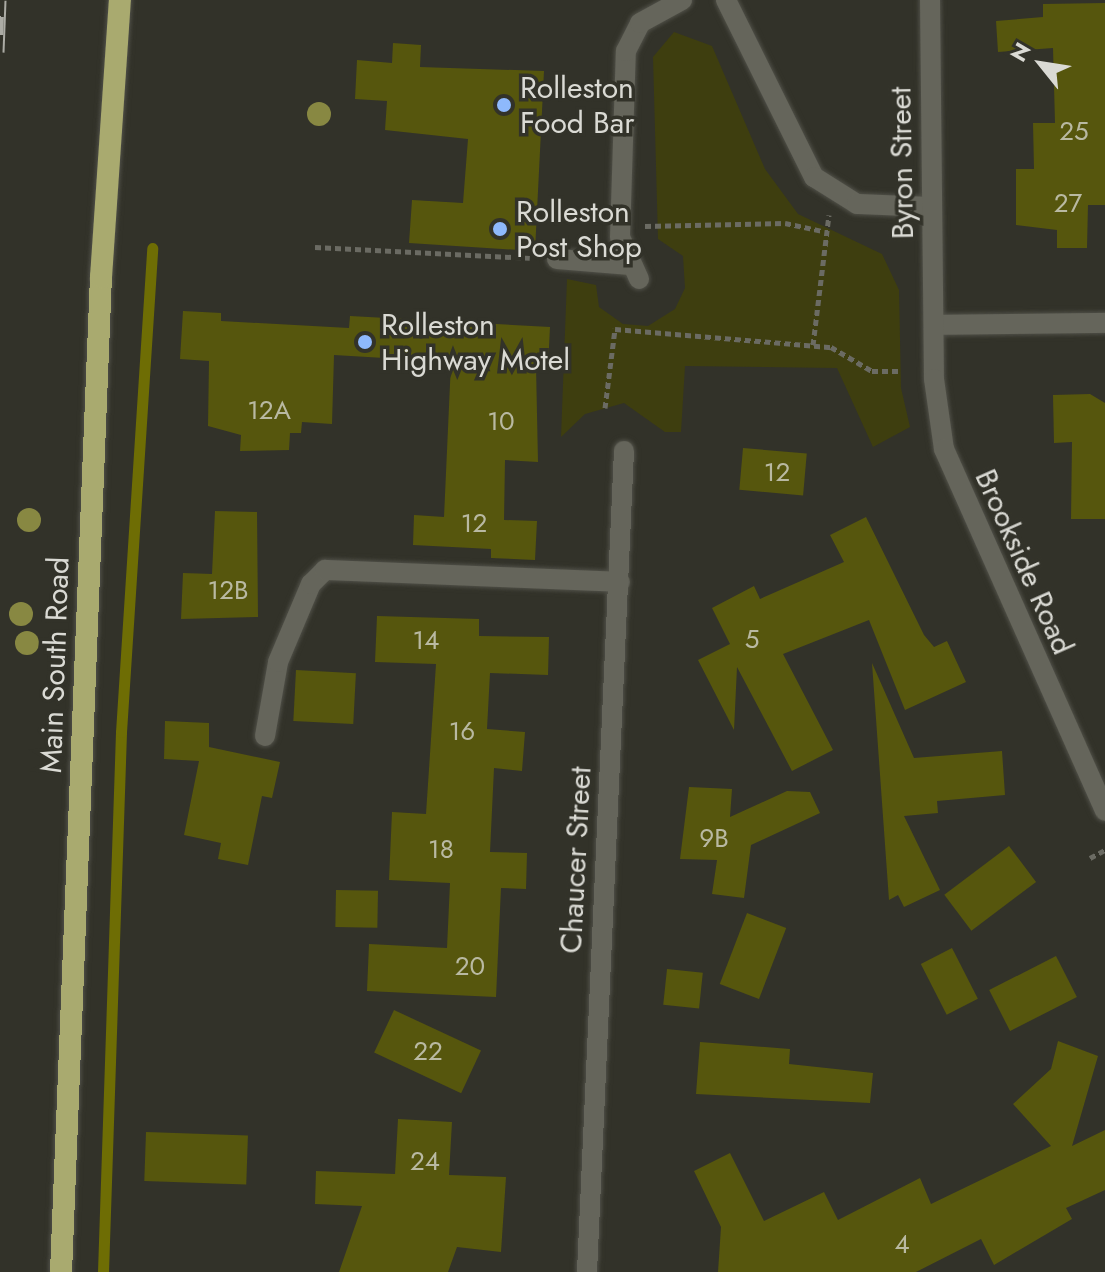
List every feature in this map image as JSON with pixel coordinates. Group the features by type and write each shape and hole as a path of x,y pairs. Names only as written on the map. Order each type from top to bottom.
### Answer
{"highway":[{"name":"Main South Road","path":"61,1272 112,61 110,0"},
{"name":"Main South Road","path":"112,61 120,0"}],"street":[{"path":"548,259 634,272 620,226 626,51 640,23 682,0"},
{"path":"726,0 807,165 836,195 857,204 932,207"},
{"name":"Byron Street","path":"930,0 935,325"},
{"path":"935,325 1105,323"},
{"name":"Brookside Road","path":"935,325 937,410 950,470 1105,811"},
{"name":"Chaucer Street","path":"587,1272 624,451"},
{"path":"265,736 278,662 311,584 325,570 620,582"}],"path":[{"path":"813,345 823,231 836,195"},
{"path":"620,226 785,223 823,231"},
{"path":"315,247 548,259"},
{"path":"605,408 615,329 813,345 839,350 872,371 901,371"},
{"path":"1090,858 1105,850"}],"shaded area":[{"path":"674,32 712,46 765,169 798,214 882,254 899,290 901,388 910,427 873,447 837,368 685,366 681,432 665,432 624,403 585,414 561,437 567,279 596,285 599,307 623,324 648,326 675,309 685,288 683,256 658,239 653,57"}],"building":[{"path":"1105,3 1105,205 1088,205 1087,248 1057,248 1057,230 1016,225 1016,169 1034,169 1033,123 1055,123 1053,48 998,52 996,21 1043,17 1043,4"},
{"path":"393,43 421,45 420,67 544,71 535,251 409,243 412,200 463,203 468,139 385,130 387,101 355,99 357,60 392,63"},
{"path":"183,311 221,313 221,321 349,328 350,316 550,327 548,367 536,366 538,462 505,460 504,520 537,521 535,560 491,558 491,549 413,545 414,515 444,517 451,362 334,355 332,424 302,422 301,433 290,433 289,450 240,451 241,435 208,426 209,361 180,359"},
{"path":"1090,394 1105,403 1105,519 1071,519 1072,442 1054,443 1053,395"},
{"path":"743,448 807,454 803,495 739,490"},
{"path":"215,511 257,512 258,617 181,619 183,573 212,574"},
{"path":"866,517 924,635 934,647 947,641 966,682 905,710 869,620 783,654 833,750 792,771 737,667 734,730 698,660 730,644 712,608 754,586 760,599 844,562 830,535"},
{"path":"377,616 479,619 479,636 549,637 548,675 490,673 487,729 525,732 522,771 494,768 490,852 527,853 526,889 501,888 496,997 367,991 369,944 447,948 450,883 389,880 392,812 426,814 436,664 375,662"},
{"path":"872,663 914,758 1002,751 1005,795 937,801 938,813 904,816 940,890 904,907 898,895 889,900"},
{"path":"296,670 356,673 353,724 293,721"},
{"path":"165,721 209,723 209,747 280,762 272,798 262,796 248,865 218,859 221,843 184,835 199,761 164,759"},
{"path":"689,787 732,789 730,817 787,791 810,792 820,813 751,845 744,898 712,894 717,860 680,859"},
{"path":"1009,846 1036,882 971,931 944,895"},
{"path":"336,890 378,891 377,928 335,927"},
{"path":"747,913 786,928 759,999 720,984"},
{"path":"952,948 978,999 947,1015 921,964"},
{"path":"1056,956 1077,997 1010,1031 989,990"},
{"path":"667,969 703,973 699,1009 663,1005"},
{"path":"394,1010 481,1051 461,1093 374,1053"},
{"path":"1058,1041 1098,1056 1072,1146 1105,1130 1105,1190 1066,1208 1072,1219 994,1265 981,1239 916,1272 718,1272 721,1227 694,1171 730,1153 764,1221 824,1192 838,1220 920,1178 931,1204 1051,1146 1013,1104 1051,1069"},
{"path":"700,1042 790,1049 789,1064 873,1073 870,1103 696,1094"},
{"path":"398,1119 452,1122 449,1175 506,1177 501,1252 457,1247 448,1272 339,1272 362,1206 315,1204 316,1171 395,1174"},
{"path":"146,1132 248,1136 246,1185 144,1181"}],"waterway":[{"path":"103,1272 121,732 152,248"}],"railway":[{"path":"0,52 2,0"}],"place":[{"name":"Rolleston Food Bar","path":"504,105"},
{"name":"Rolleston Post Shop","path":"500,229"},
{"name":"Rolleston Highway Motel","path":"365,342"}]}
